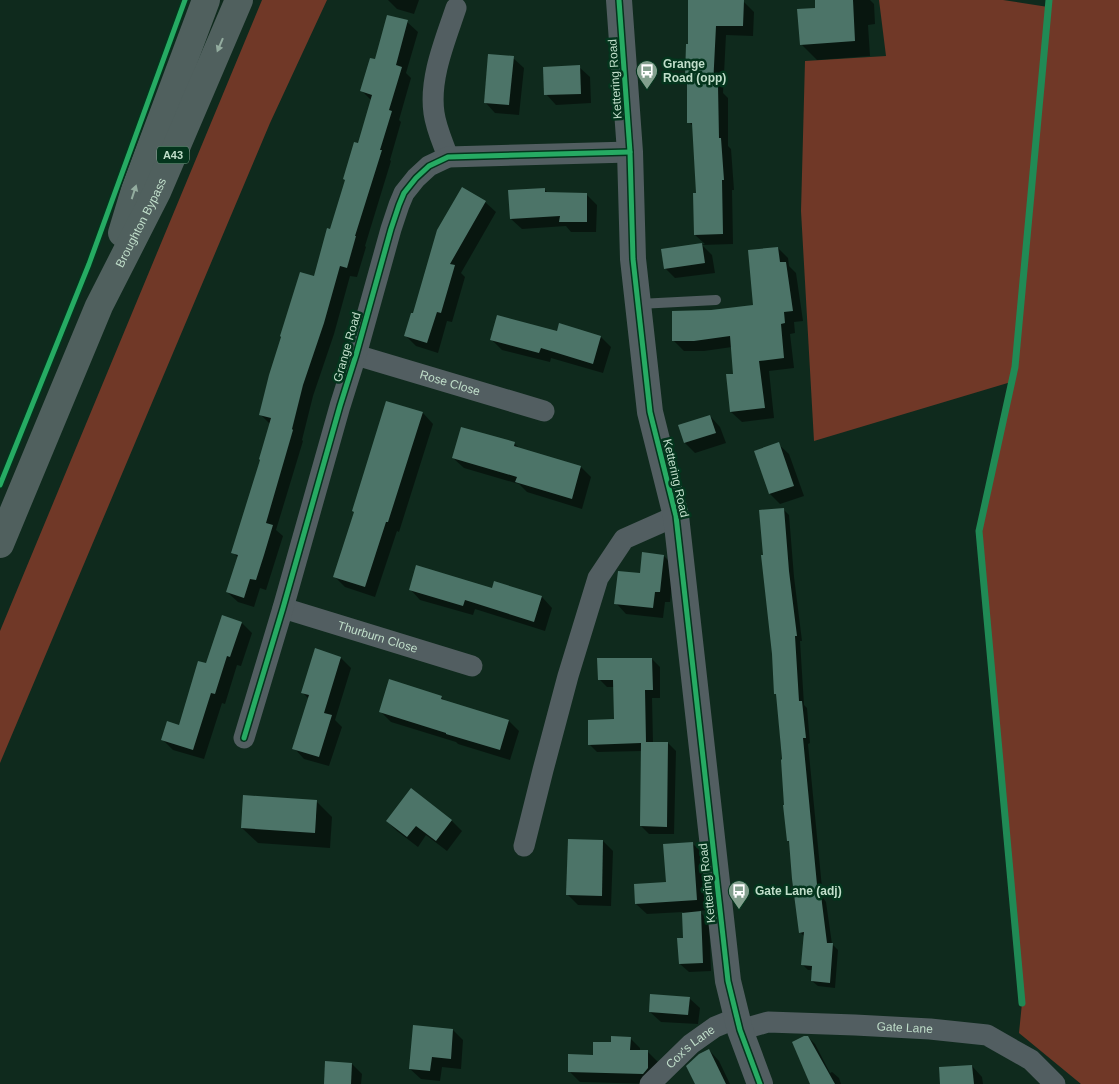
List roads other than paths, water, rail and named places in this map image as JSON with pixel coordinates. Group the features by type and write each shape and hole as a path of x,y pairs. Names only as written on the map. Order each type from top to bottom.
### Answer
{"highway":[{"name":"Broughton Bypass","path":"100,306 135,190 206,0"},
{"name":"Broughton Bypass","path":"0,544 100,306 157,192 239,0"}],"street":[{"name":"Kettering Road","path":"619,0 630,152 634,259 650,412 676,516 728,981 738,1024 760,1084"},
{"path":"448,157 437,126 433,93 436,73 456,8"},
{"name":"Grange Road","path":"244,738 356,356 398,205 404,193 429,166 448,157 630,152"},
{"name":"Rose Close","path":"356,356 544,411"},
{"path":"524,846 566,685 598,578 624,539 676,516"},
{"name":"Thurburn Close","path":"283,608 472,666"},
{"name":"Gate Lane","path":"738,1024 768,1022 855,1025 930,1029 987,1035 1031,1060 1055,1084"},
{"name":"Cox's Lane","path":"650,1084 691,1044 715,1027 738,1024"}],"lane":[{"path":"638,304 716,300"}],"waterway":[{"path":"1022,1003 979,531 1015,367 1049,0"}],"place":[{"name":"Grange Road (opp)","path":"647,90"},
{"name":"Gate Lane (adj)","path":"739,910"}]}
